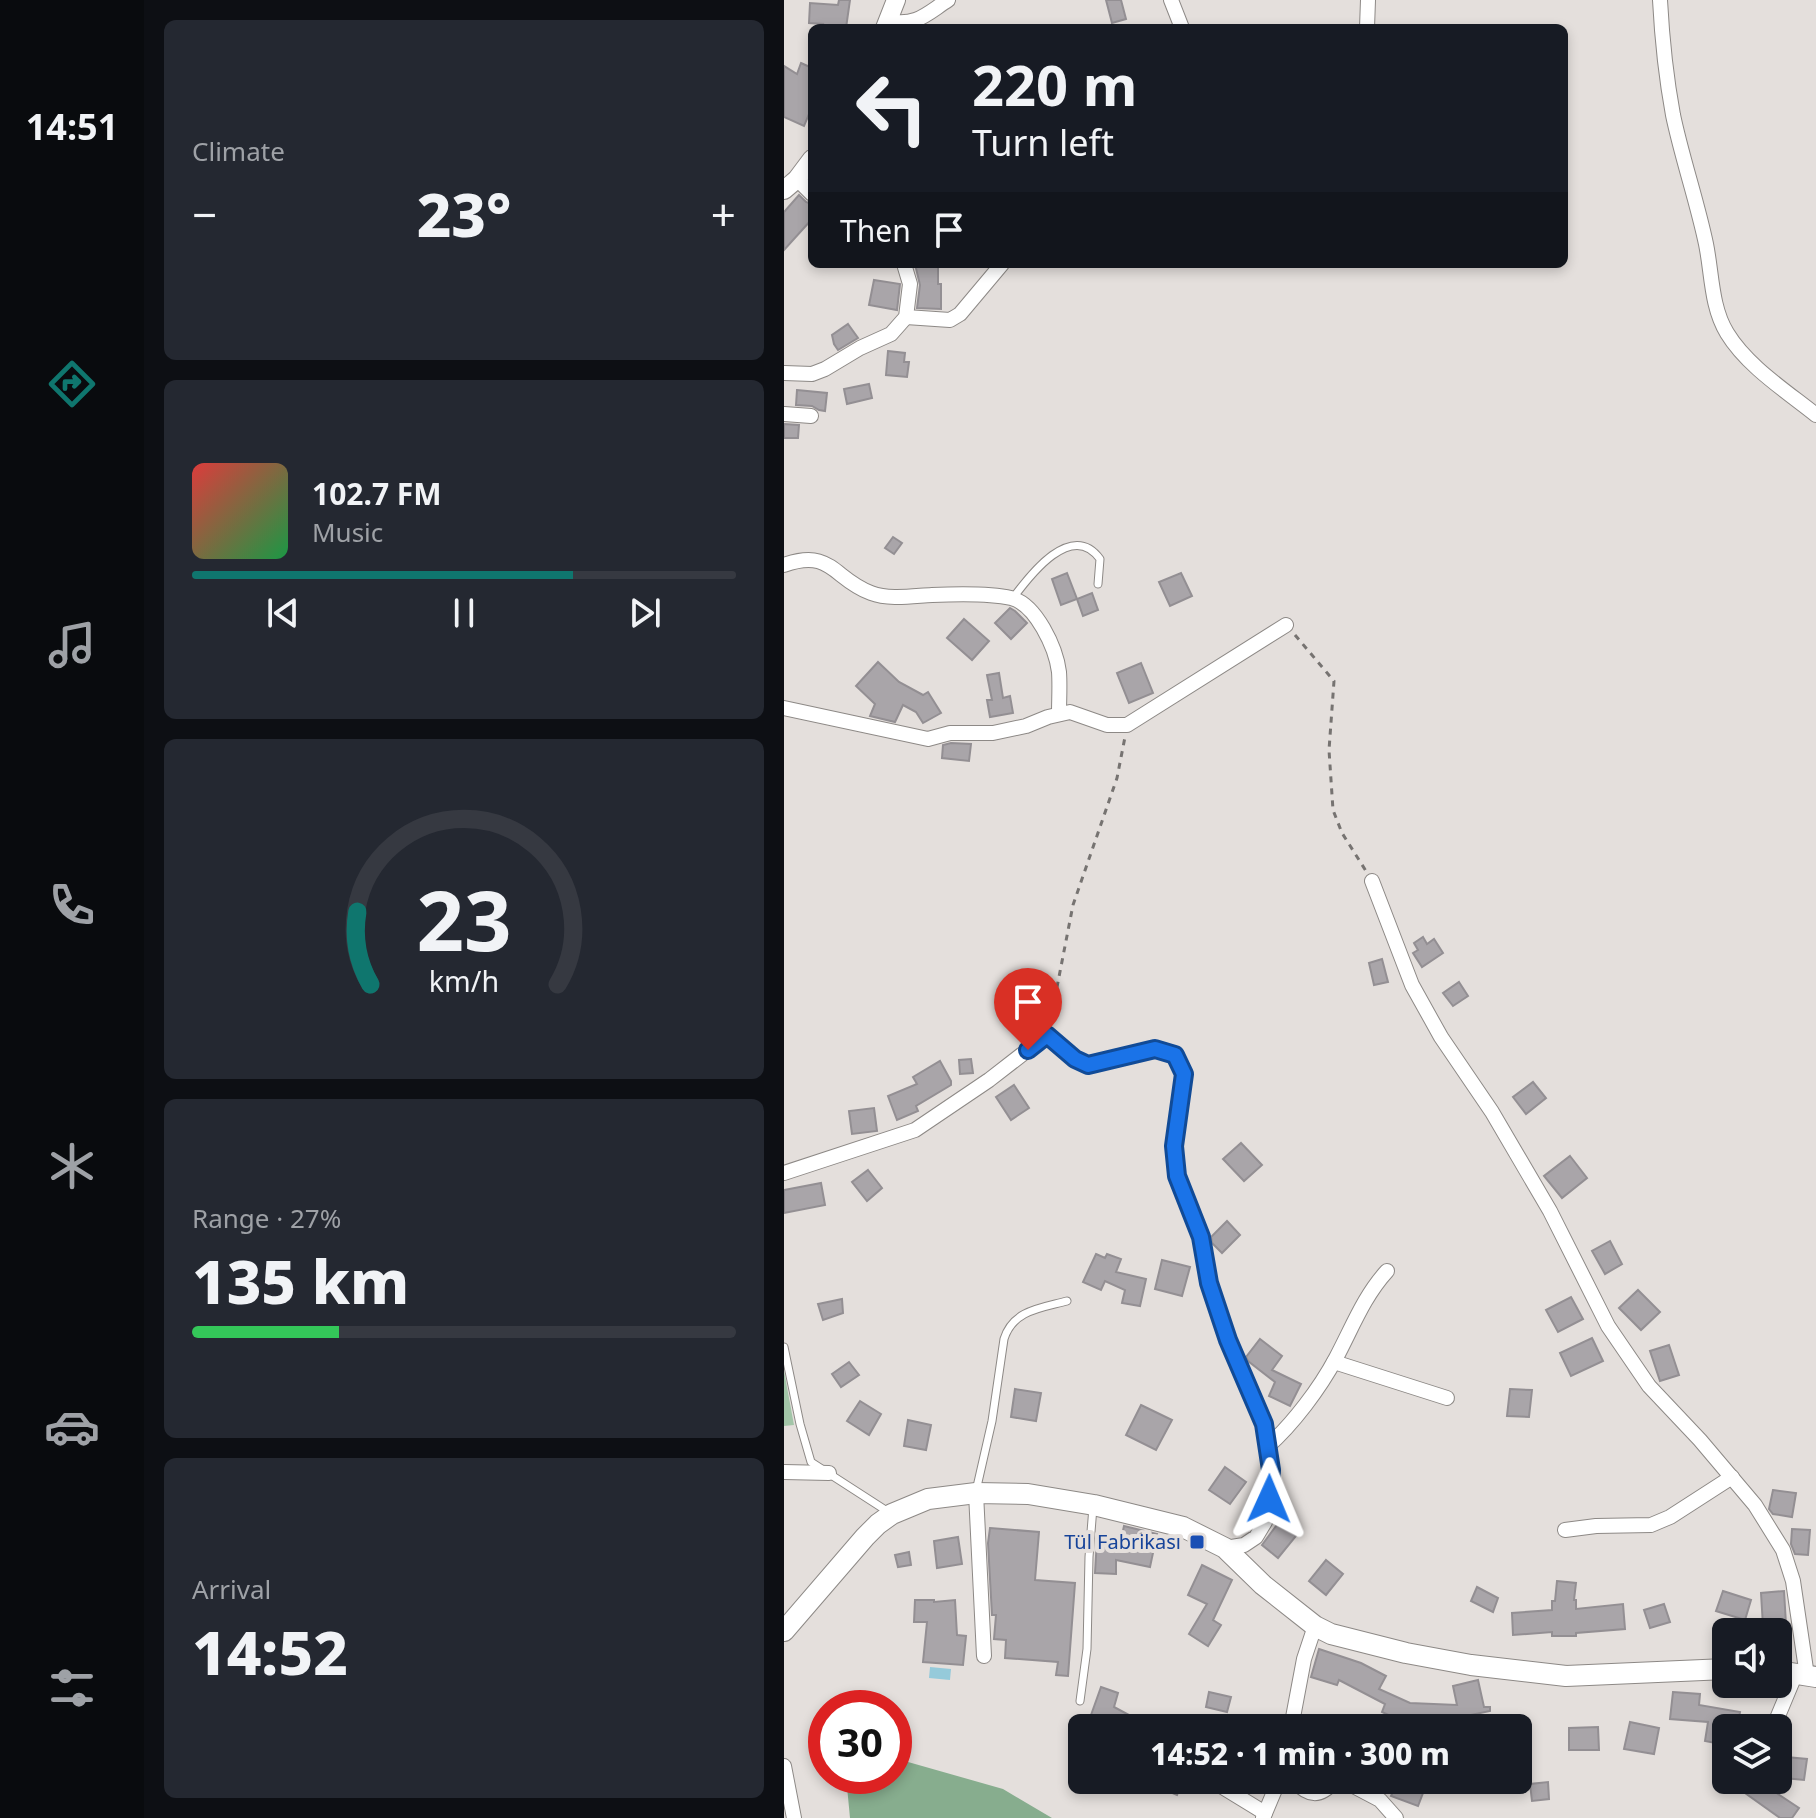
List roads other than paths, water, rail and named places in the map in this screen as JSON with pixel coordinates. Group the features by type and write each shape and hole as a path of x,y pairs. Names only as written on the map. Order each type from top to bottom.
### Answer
{"main road":[{"path":"784,1631 865,1537 892,1514 928,1499 976,1493 1028,1494 1094,1505 1183,1527 1225,1548 1263,1585 1315,1626 1331,1634 1471,1665 1566,1676 1712,1670"}],"street":[{"path":"886,24 896,0"},
{"path":"905,24 919,19 948,0"},
{"path":"1171,0 1180,24"},
{"path":"1367,24 1368,0"},
{"path":"1660,0 1673,116 1707,247 1717,314 1727,334 1754,364 1816,415"},
{"path":"790,184 808,164"},
{"path":"784,373 812,374 891,334 906,317 910,284 905,268"},
{"path":"906,317 950,320 960,314 999,268"},
{"path":"784,414 811,416"},
{"path":"784,565 811,560 827,563 844,578 872,594 1013,598 1030,608 1048,638 1059,669 1059,714"},
{"path":"784,708 928,739 950,733 993,733 1070,712 1107,725 1127,725 1286,625"},
{"path":"1372,881 1412,985 1550,1211 1608,1326 1649,1386 1755,1505 1783,1550 1793,1581 1799,1674 1780,1714"},
{"path":"784,1173 915,1130 989,1080 1047,1035 1075,1059 1088,1065 1155,1049 1175,1055 1184,1074 1174,1146 1177,1176 1201,1237 1209,1283 1228,1340 1264,1424 1271,1470 1265,1522 1256,1537 1244,1545 1225,1548"},
{"path":"1267,1447 1281,1435 1319,1386 1373,1287 1387,1271"},
{"path":"1334,1362 1447,1398"},
{"path":"784,1472 829,1473"},
{"path":"1565,1530 1651,1525 1670,1517 1732,1477"},
{"path":"976,1493 984,1656"},
{"path":"1294,1714 1304,1659 1315,1626"},
{"path":"784,1766 794,1818"},
{"path":"1232,1794 1264,1815 1273,1794"},
{"path":"1369,1794 1380,1800 1396,1818"}],"lane":[{"path":"1013,598 1049,558 1075,546 1089,548 1100,559 1098,584"},
{"path":"976,1493 992,1421 1006,1333 1024,1313 1067,1301"},
{"path":"784,1347 811,1462 892,1514"},
{"path":"1080,1701 1087,1649 1089,1557 1094,1505"}],"water":[{"path":"930,1667 951,1669 950,1680 929,1678"}],"place":[{"name":"Tül Fabrikası","path":"1197,1542"}]}
